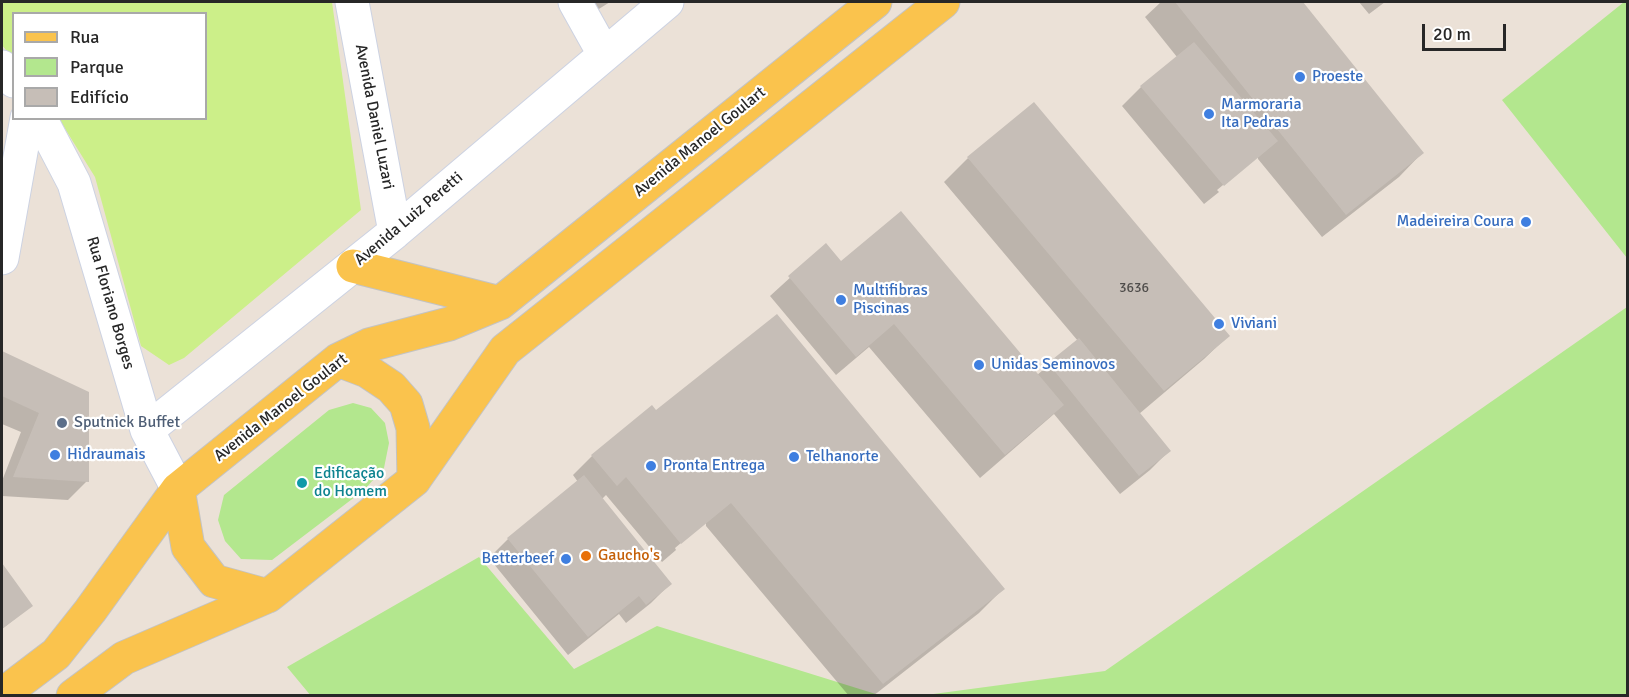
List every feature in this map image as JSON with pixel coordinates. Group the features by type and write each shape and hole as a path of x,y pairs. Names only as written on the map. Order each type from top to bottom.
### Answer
{"main road":[{"name":"Avenida Manoel Goulart","path":"2,695 56,654 178,489 338,360 369,345 449,324 500,303 875,2"},
{"path":"73,696 124,658 268,596 414,480 505,350 944,2"},
{"path":"353,266 500,303"},
{"path":"338,360 367,371 391,387 406,404 413,428 414,480"},
{"path":"178,489 188,547 214,581 268,596"}],"street":[{"name":"Avenida Daniel Luzari","path":"352,2 395,232"},
{"path":"575,2 604,54"},
{"name":"Avenida Luiz Peretti","path":"147,430 395,232 667,2"},
{"path":"2,67 12,79"},
{"path":"2,258 27,120"},
{"name":"Rua Floriano Borges","path":"41,120 74,183 147,430 178,489"}],"green space":[{"path":"2,2 332,2 361,210 184,358 169,365 141,346 95,177 60,120 207,120 207,12 12,12 12,58 2,45"},
{"path":"1624,2 1628,2 1627,258 1502,100"},
{"path":"1627,307 1627,695 926,695 1105,671"},
{"path":"353,403 371,408 385,423 389,443 384,468 364,490 272,560 241,559 225,541 218,520 224,495 329,410"},
{"path":"479,557 574,669 657,626 879,695 311,696 287,667"}],"building":[{"name":"Proeste","path":"1175,2 1303,2 1424,153 1346,215"},
{"name":"Marmoraria Ita Pedras","path":"1194,42 1278,141 1224,186 1140,86"},
{"path":"1034,102 1230,336 1164,391 967,157"},
{"path":"901,211 1064,405 1005,455 894,324 856,357 788,276 826,243 841,261"},
{"name":"Telhanorte","path":"777,314 1005,589 883,684 731,503 681,544 626,477 617,486 591,455 652,405 656,410"},
{"path":"1079,338 1171,451 1139,476 1048,363"},
{"path":"2,351 89,392 89,482 13,477 39,413 2,396"},
{"name":"Betterbeef","path":"584,475 672,584 646,605 639,596 588,637 507,538"},
{"path":"2,563 33,606 2,629"}],"place":[{"name":"Proeste","path":"1300,77"},
{"name":"Marmoraria Ita Pedras","path":"1209,114"},
{"name":"Madeireira Coura","path":"1526,222"},
{"name":"Multifibras Piscinas","path":"841,300"},
{"name":"Viviani","path":"1219,324"},
{"name":"Unidas Seminovos","path":"979,365"},
{"name":"Sputnick Buffet","path":"62,423"},
{"name":"Hidraumais","path":"55,455"},
{"name":"Telhanorte","path":"794,457"},
{"name":"Pronta Entrega","path":"651,466"},
{"name":"Edificação do Homem","path":"302,483"},
{"name":"Gaucho's","path":"586,556"},
{"name":"Betterbeef","path":"566,559"}]}
